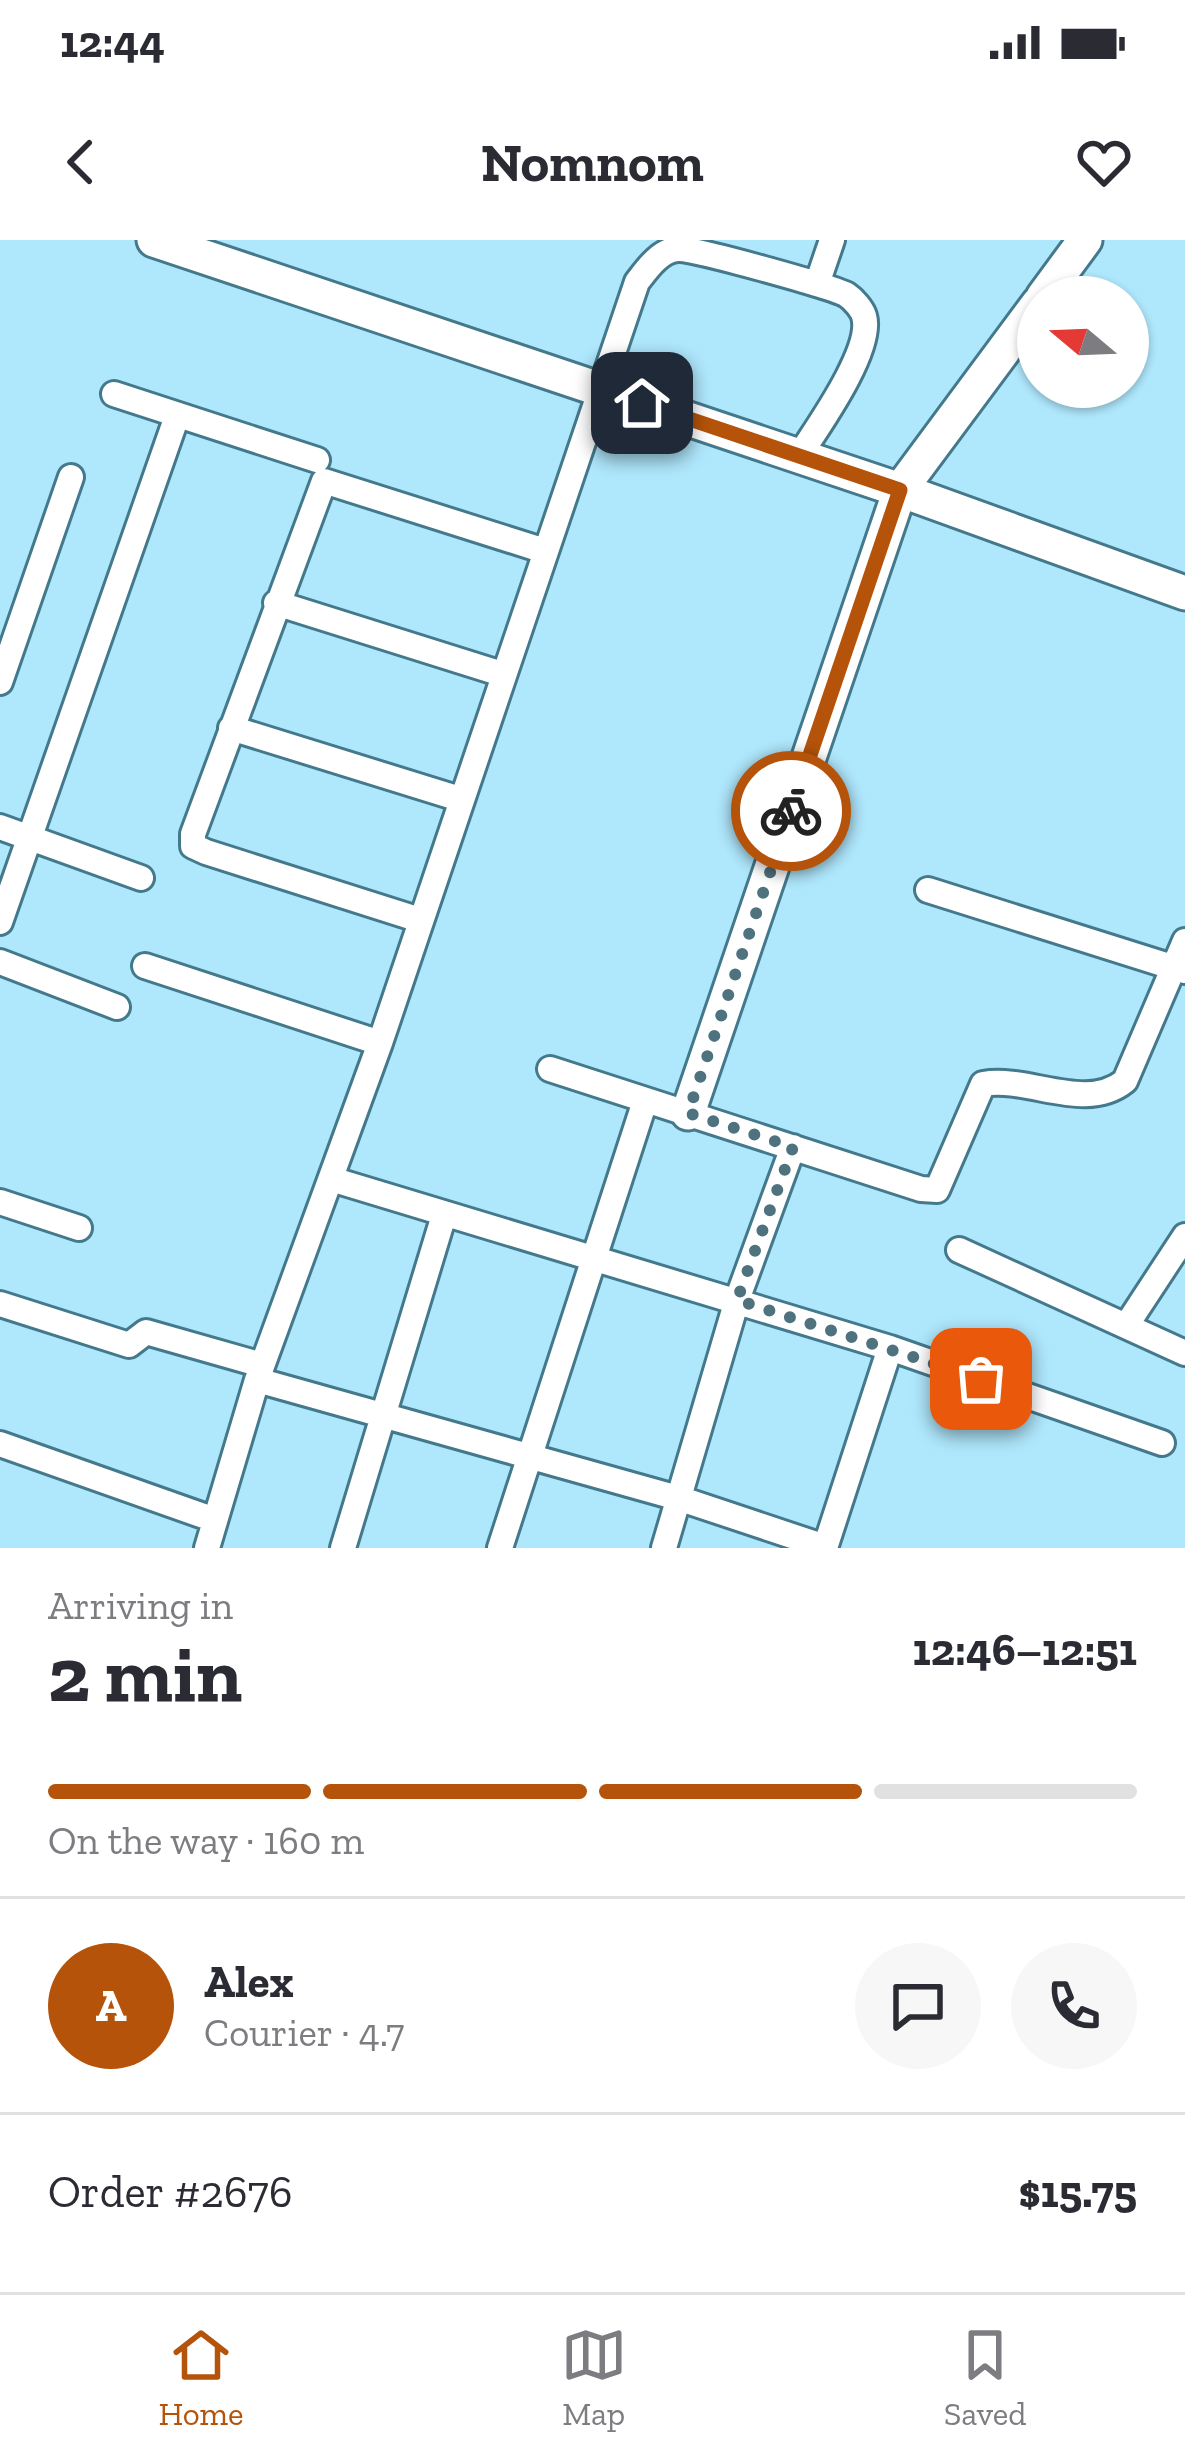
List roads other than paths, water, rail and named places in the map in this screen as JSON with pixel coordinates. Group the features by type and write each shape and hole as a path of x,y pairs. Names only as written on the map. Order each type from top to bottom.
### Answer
{"main road":[{"path":"154,240 900,490 1185,593"},
{"path":"1058,276 1085,240"},
{"path":"688,1113 900,490 1017,331"}],"street":[{"path":"818,284 832,240"},
{"path":"207,1548 260,1372 380,1043 637,282 655,259 679,244 850,296 864,314 865,329 836,398 799,456"},
{"path":"114,394 317,460"},
{"path":"0,922 177,416"},
{"path":"0,682 71,477"},
{"path":"420,920 193,846 231,728 324,481 545,551"},
{"path":"275,603 502,674"},
{"path":"231,728 460,799"},
{"path":"0,827 140,878"},
{"path":"928,890 1181,968"},
{"path":"550,1069 921,1189 937,1190 983,1084 1005,1081 1087,1095 1108,1094 1125,1081 1181,968 1185,940"},
{"path":"0,962 117,1007"},
{"path":"146,966 380,1043"},
{"path":"500,1548 645,1101"},
{"path":"664,1548 737,1300 793,1147"},
{"path":"331,1179 890,1348 1162,1443"},
{"path":"0,1202 79,1228"},
{"path":"343,1548 444,1215"},
{"path":"1126,1325 1185,1236"},
{"path":"959,1250 1185,1353"},
{"path":"0,1304 129,1345 146,1332 383,1413 678,1498 825,1547 890,1348"},
{"path":"0,1444 215,1520"}]}
